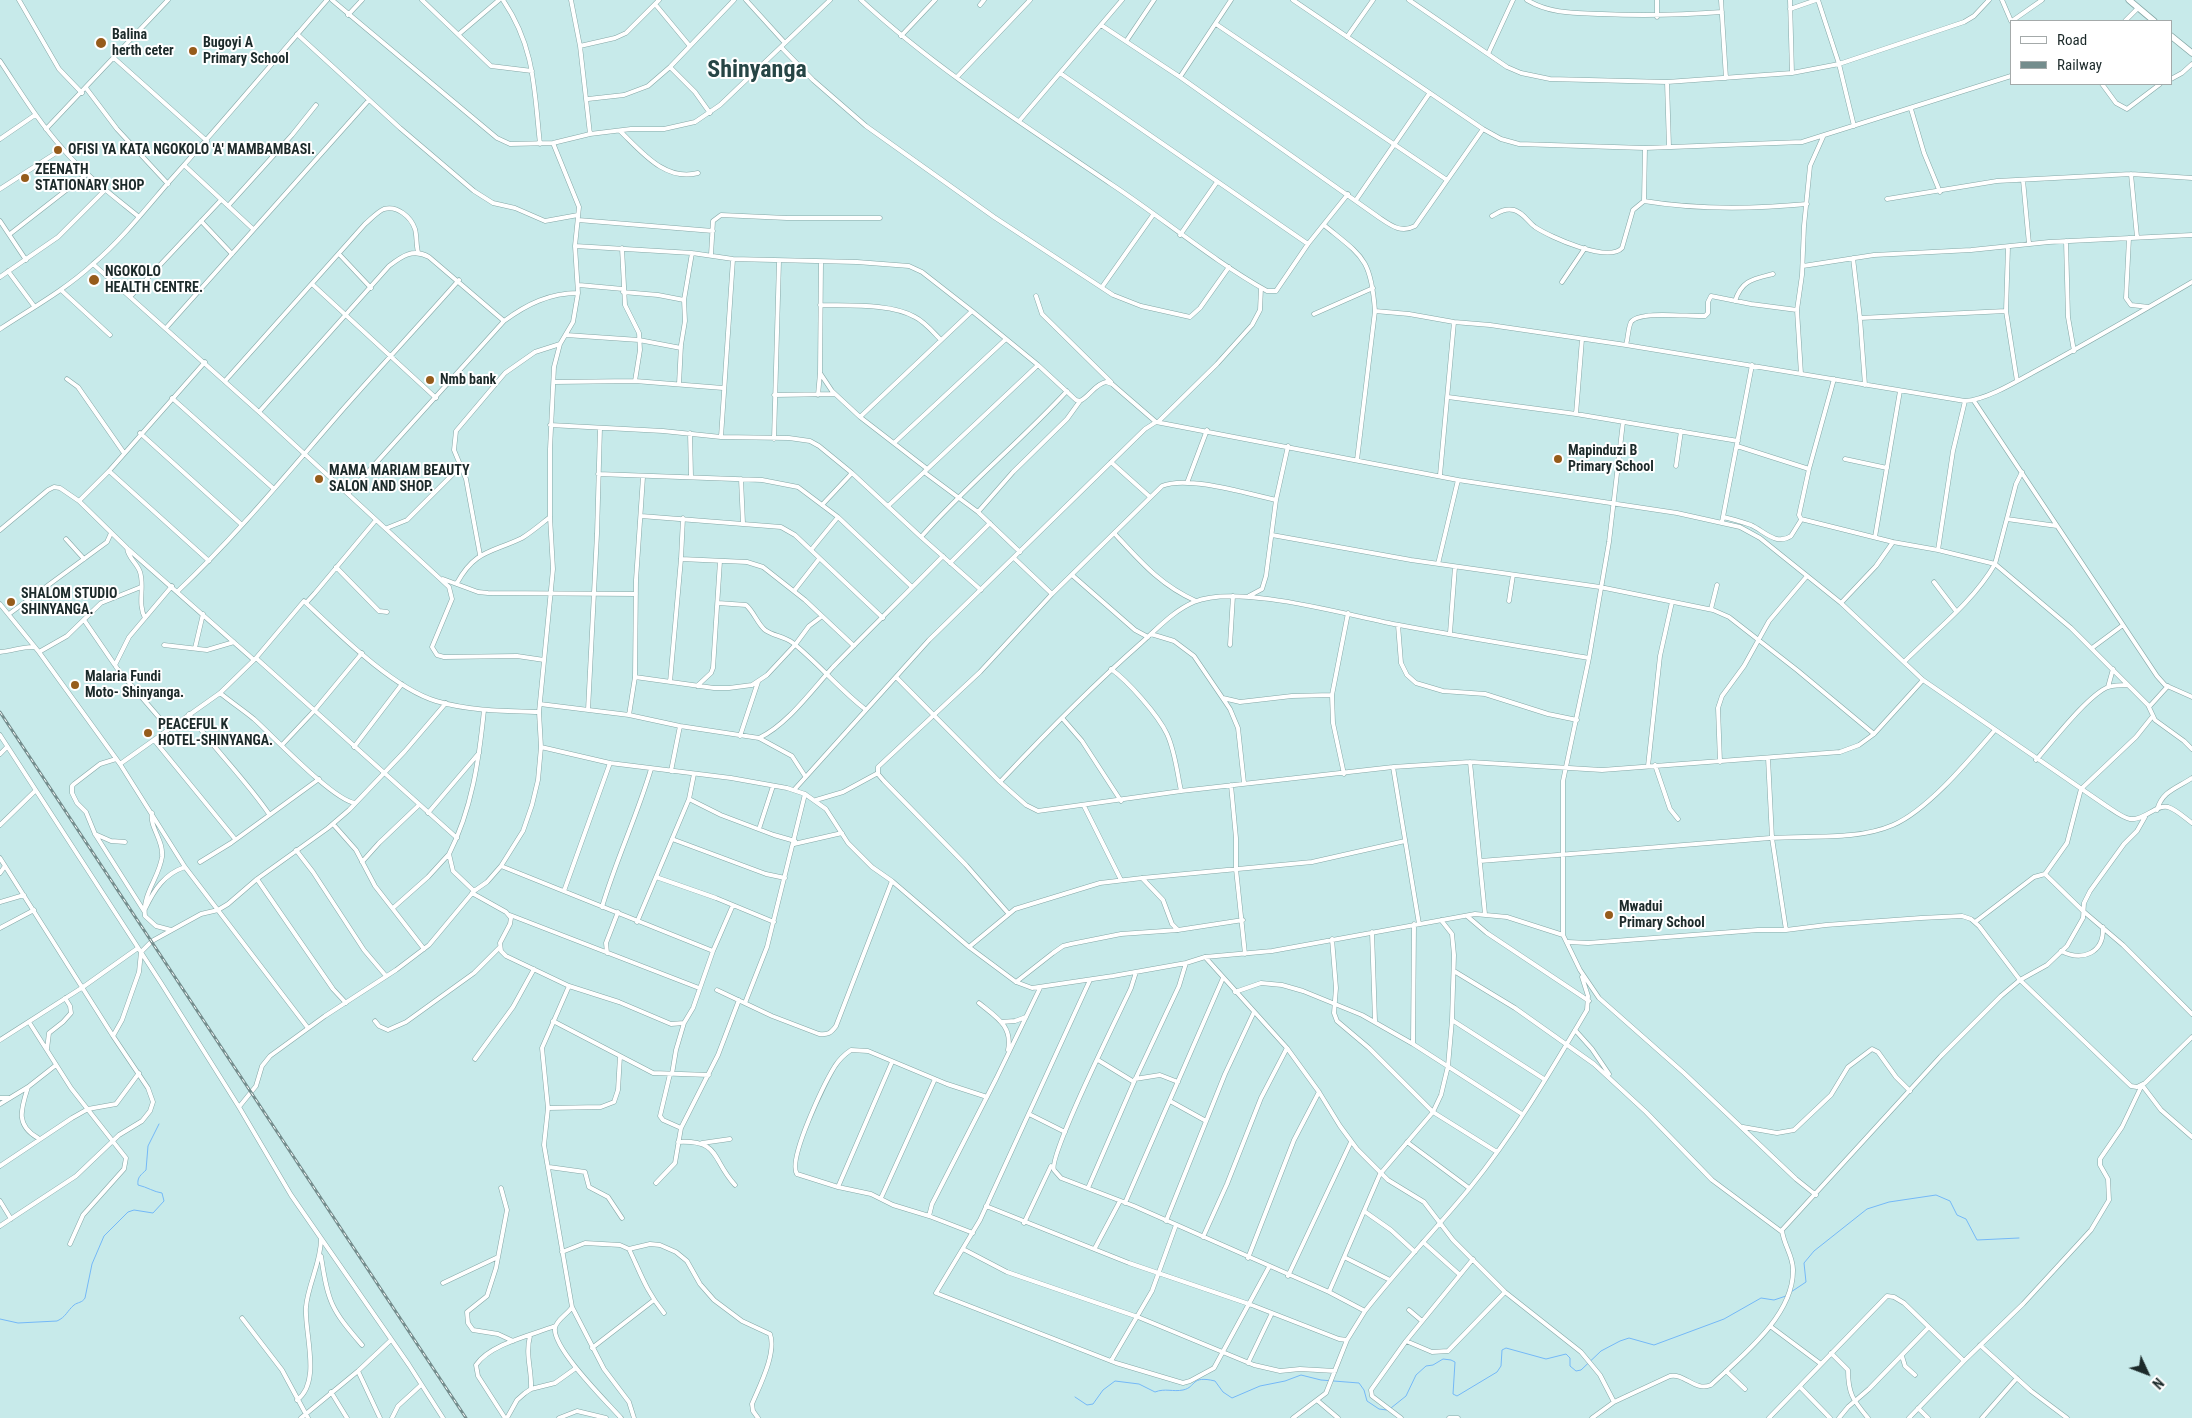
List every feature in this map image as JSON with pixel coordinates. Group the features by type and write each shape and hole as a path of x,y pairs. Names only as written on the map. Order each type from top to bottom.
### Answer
{"main road":[{"path":"2132,1 2153,20"},
{"path":"2172,37 2192,54"}],"street":[{"path":"19,0 59,69 82,93"},
{"path":"46,129 168,0"},
{"path":"0,329 61,290 94,264 207,141 268,66 327,0"},
{"path":"332,0 497,138 510,144 553,143 590,134 664,129 695,122 710,113 828,1"},
{"path":"348,15 362,0"},
{"path":"422,0 491,66 532,71"},
{"path":"426,4 430,0"},
{"path":"459,34 499,0"},
{"path":"503,0 526,41 532,71 540,144"},
{"path":"571,0 588,99 590,134"},
{"path":"588,99 636,92 648,86 670,67 734,0"},
{"path":"746,0 785,43"},
{"path":"861,0 901,36 957,77 1135,200 1180,234 1268,291 1276,291 1308,244 1348,194"},
{"path":"901,36 936,0"},
{"path":"980,5 984,0"},
{"path":"957,77 1030,0"},
{"path":"1020,120 1122,0"},
{"path":"1127,40 1154,0"},
{"path":"1180,77 1231,0"},
{"path":"1293,0 1483,129 1501,139 1519,144 1645,148 1786,144 1823,137 2010,76"},
{"path":"1347,37 1373,0"},
{"path":"1409,0 1507,67 1536,77 1668,82 1792,74 1839,64 1964,22 1974,16 1989,0"},
{"path":"1488,54 1513,0"},
{"path":"1527,0 1545,9 1557,11 1657,17 1722,12"},
{"path":"1657,0 1657,17"},
{"path":"1721,0 1726,78"},
{"path":"1790,0 1792,74"},
{"path":"1790,9 1817,0 1839,64 1854,126"},
{"path":"1981,0 1985,4"},
{"path":"2002,0 2011,20"},
{"path":"2012,20 2042,0"},
{"path":"580,46 615,38 626,33 657,1 689,45"},
{"path":"2126,20 2138,8"},
{"path":"1216,24 1447,180"},
{"path":"1101,25 1127,40 1394,227 1408,230 1415,226 1483,129"},
{"path":"297,34 369,100 474,191 493,203 515,208 545,221 578,217 713,231"},
{"path":"781,47 813,80 866,126 994,217 1114,295 1142,306 1190,317 1200,308 1229,267"},
{"path":"114,58 207,141"},
{"path":"0,61 35,115 62,149 86,174 139,217"},
{"path":"2172,78 2192,64"},
{"path":"670,67 695,92 710,113"},
{"path":"1060,74 1308,244"},
{"path":"1668,82 1668,147"},
{"path":"2103,85 2116,103 2128,109 2159,85"},
{"path":"86,88 117,129 168,184"},
{"path":"1356,200 1429,94"},
{"path":"166,328 369,100"},
{"path":"228,206 292,135 316,105"},
{"path":"1911,109 1924,153 1940,192"},
{"path":"0,138 35,115"},
{"path":"620,131 653,162 665,170 682,175 698,173"},
{"path":"1801,374 1797,310 1803,266 1810,166 1823,137"},
{"path":"239,1108 258,1083 261,1070 266,1061 308,1028 424,949 473,892 487,882 501,866 522,831 532,805 538,780 540,747 539,712 552,595 550,425 554,367 560,344 573,322 579,284 576,246 579,207 553,143"},
{"path":"1644,202 1645,148"},
{"path":"0,189 62,149"},
{"path":"184,165 253,229"},
{"path":"10,234 86,174"},
{"path":"1887,199 1940,192 1997,181 2132,174 2192,178"},
{"path":"2132,174 2137,237"},
{"path":"2023,180 2029,244"},
{"path":"1180,234 1218,182"},
{"path":"0,276 26,260 68,228 105,190"},
{"path":"130,297 221,200"},
{"path":"1492,216 1502,211 1514,210 1525,216 1535,227 1585,248 1602,252 1619,251 1622,248 1633,210 1644,202 1677,206 1737,208 1807,204"},
{"path":"225,381 374,216 382,210 391,208 403,213 413,224 416,230 418,252"},
{"path":"711,256 713,221 721,215 787,218 880,218"},
{"path":"1102,287 1153,215"},
{"path":"0,220 26,260"},
{"path":"200,221 232,254"},
{"path":"1324,226 1360,255 1365,262 1373,288 1375,311 1357,460"},
{"path":"1803,266 1874,255 2192,235"},
{"path":"2129,238 2126,298 2131,305 2149,307"},
{"path":"2066,242 2069,323 2074,351"},
{"path":"576,246 692,253 733,259 857,262 909,266 916,269 972,311 1080,401"},
{"path":"2008,247 2006,312 2017,381"},
{"path":"622,248 625,305 639,333 640,340 635,381"},
{"path":"1562,282 1585,248"},
{"path":"259,412 389,266 406,254 418,252 429,256 459,280 504,321"},
{"path":"679,384 685,321 684,300 692,253"},
{"path":"340,254 371,288"},
{"path":"1853,258 1865,385"},
{"path":"721,437 733,259"},
{"path":"774,439 779,261"},
{"path":"818,395 820,373 821,262"},
{"path":"94,264 205,362 305,456 441,578 452,592 452,599 433,642 432,647 438,655 444,657 517,656 544,660"},
{"path":"8,271 34,306"},
{"path":"1735,301 1742,286 1756,278 1773,274"},
{"path":"178,591 209,561 305,456 459,280"},
{"path":"1375,311 1410,314 1454,322 1490,325 1626,345 1752,364 1900,391 1974,401 2074,351 2192,282"},
{"path":"312,284 436,398"},
{"path":"579,284 684,300"},
{"path":"794,790 928,640 1145,429 1157,422 1217,364 1252,325 1260,310 1261,288"},
{"path":"1314,314 1373,288"},
{"path":"61,290 110,335"},
{"path":"348,494 504,321 543,298 556,294 578,293"},
{"path":"1036,296 1042,314 1112,384 1157,422 1207,430 1458,480 1723,519 1753,526 1775,539 1791,536 1802,520"},
{"path":"1626,345 1630,324 1636,317 1657,315 1705,316 1708,313 1708,300 1711,296 1797,310"},
{"path":"820,305 859,306 907,313 917,318 941,340"},
{"path":"860,417 972,311"},
{"path":"1860,318 2006,312"},
{"path":"1440,476 1454,322"},
{"path":"566,335 640,340 681,348"},
{"path":"894,443 1006,339"},
{"path":"1576,414 1582,339"},
{"path":"480,556 466,479 454,450 456,431 505,373 535,352 560,344"},
{"path":"79,501 109,471 140,433 205,362"},
{"path":"1723,519 1752,364"},
{"path":"888,506 1038,365"},
{"path":"820,373 835,394 860,417 894,443 957,498 978,512 1020,552"},
{"path":"67,379 78,387 124,453"},
{"path":"1802,520 1800,515 1809,469 1834,379"},
{"path":"554,382 635,381 723,388"},
{"path":"978,512 1018,466 1067,419 1080,401 1102,382 1112,384"},
{"path":"921,537 957,498 1067,391"},
{"path":"1875,537 1900,391"},
{"path":"774,395 835,394"},
{"path":"1448,397 1576,414 1738,441"},
{"path":"172,398 274,489"},
{"path":"1938,550 1953,451 1965,401"},
{"path":"1974,401 2157,676 2168,686 2192,697"},
{"path":"1293,1418 1318,1401 1327,1391 1347,1340 1365,1311 1497,1152 1587,1010 1589,1001 1580,970 1563,935 1563,781 1589,658 1615,503 1617,463 1623,422"},
{"path":"550,425 690,433 721,437 790,438 810,441 852,473 981,590"},
{"path":"588,710 597,534 600,428"},
{"path":"1187,483 1207,430"},
{"path":"1676,466 1681,431"},
{"path":"140,433 242,525"},
{"path":"690,433 691,476"},
{"path":"1248,597 1262,588 1264,584 1276,500 1288,446"},
{"path":"1737,446 1809,469"},
{"path":"1844,459 1887,468"},
{"path":"1111,462 1149,496"},
{"path":"387,528 406,520 460,467"},
{"path":"109,471 209,561"},
{"path":"1904,662 1956,611 1995,564 2016,484 2022,472"},
{"path":"822,505 852,473"},
{"path":"598,474 741,479 780,483 798,488 838,517 912,587"},
{"path":"629,715 634,677 636,594 643,477"},
{"path":"741,479 743,523"},
{"path":"1438,564 1458,480"},
{"path":"1008,913 966,865 902,800 878,773 878,767 980,672 1052,594 1149,496 1170,482 1187,483 1276,500"},
{"path":"0,530 31,502 54,487 60,488 79,501 127,548 457,838"},
{"path":"641,516 781,527 795,536 820,558 882,618"},
{"path":"457,584 470,563 480,556 521,538 550,517"},
{"path":"811,550 838,517"},
{"path":"670,682 683,518"},
{"path":"1723,519 1760,538 1841,603 1923,680 2036,760 2125,817 2136,819 2163,807 2169,808 2192,823"},
{"path":"2007,519 2058,526"},
{"path":"120,764 220,693 255,659 304,601 306,603 376,520"},
{"path":"1802,520 1995,564 2029,591 2092,648 2150,707 2152,717 2192,749"},
{"path":"0,522 5,526"},
{"path":"950,563 990,523"},
{"path":"9,614 107,542 110,532"},
{"path":"1114,533 1156,578 1174,591 1196,601"},
{"path":"1272,536 1455,567 1600,587 1711,609 1729,617 1874,734"},
{"path":"66,540 84,559"},
{"path":"1841,603 1876,566 1892,542"},
{"path":"127,548 141,573 141,607 145,618"},
{"path":"759,738 769,733 792,712 943,556"},
{"path":"794,591 820,558"},
{"path":"1014,558 1052,594"},
{"path":"681,559 758,564 770,571 794,591 854,646"},
{"path":"697,686 711,673 713,668 720,561"},
{"path":"336,567 379,611 387,612"},
{"path":"1450,634 1455,567"},
{"path":"1072,575 1135,630 1149,636 1174,640 1199,661 1236,720 1244,783"},
{"path":"1509,601 1513,575"},
{"path":"1720,762 1719,702 1744,666 1769,621 1806,576"},
{"path":"441,578 488,594 636,594"},
{"path":"1934,582 1956,611"},
{"path":"1711,609 1717,585"},
{"path":"115,665 129,637 172,586"},
{"path":"39,652 55,644 101,603 141,587"},
{"path":"1000,782 1111,669 1182,608 1196,601 1233,596 1248,597 1348,613 1398,625 1589,658"},
{"path":"1230,645 1233,596"},
{"path":"1648,766 1660,656 1672,602"},
{"path":"306,603 362,653 402,684 419,694 446,703 484,710 539,712"},
{"path":"718,603 746,605 765,630 787,638 796,645 828,673 848,696 865,709"},
{"path":"0,604 36,647 120,764 185,867 308,1028"},
{"path":"1344,774 1333,723 1332,695 1348,613"},
{"path":"195,648 203,614"},
{"path":"634,677 697,686 741,688 758,682 796,645 809,626 821,617"},
{"path":"84,620 115,665 169,728"},
{"path":"1398,625 1399,654 1402,668 1411,680 1416,683 1442,691 1485,694 1548,714 1577,720"},
{"path":"2092,648 2123,625"},
{"path":"164,646 210,650 234,642"},
{"path":"0,652 23,647 36,647"},
{"path":"282,745 314,711 362,653"},
{"path":"1111,669 1121,676 1140,696 1166,732 1181,791"},
{"path":"2036,760 2080,711 2108,687 2113,669"},
{"path":"896,677 1000,782 1026,805 1038,811 1244,783 1344,774 1393,767 1470,762 1566,770 1602,770 1840,752 1858,746 1874,734 1923,680"},
{"path":"740,736 758,682"},
{"path":"354,747 402,684"},
{"path":"2108,687 2128,685"},
{"path":"2150,707 2168,686"},
{"path":"220,693 253,718 319,779 346,800 355,803"},
{"path":"1223,698 1240,702 1292,696 1332,695"},
{"path":"112,1036 122,1020 139,972 141,952 152,941 201,914 218,910 333,824 355,803 446,703"},
{"path":"540,704 629,715 680,726 759,738 792,756 805,776"},
{"path":"393,908 428,877 449,854 457,838 472,794 480,751 484,710"},
{"path":"189,714 256,795 269,814"},
{"path":"1975,922 2034,877 2045,874 2067,843 2081,789 2124,749 2152,717"},
{"path":"1063,719 1082,741 1121,801"},
{"path":"670,770 680,726"},
{"path":"1480,861 1859,833 1895,824 1930,798 1995,730"},
{"path":"0,735 141,952 239,1108 281,1180 443,1418"},
{"path":"154,740 235,840"},
{"path":"0,754 7,747"},
{"path":"540,747 610,763 773,786 805,794 816,800 826,809 857,854 892,881 969,947 1016,982 1032,988 1136,972 1186,963 1205,957 1245,954 1485,914 1520,920 1563,935"},
{"path":"428,813 480,751"},
{"path":"1768,758 1772,838 1786,930"},
{"path":"116,759 100,764 72,786 74,798 86,812 95,834 144,911 145,916 156,926 171,930"},
{"path":"1470,762 1485,914"},
{"path":"564,891 610,763"},
{"path":"1655,765 1670,809 1678,819"},
{"path":"1393,767 1417,924 1413,1044"},
{"path":"602,907 637,814 651,769"},
{"path":"816,800 843,792 878,773"},
{"path":"637,922 689,799 694,774"},
{"path":"2157,810 2160,800 2164,795 2192,778"},
{"path":"200,862 235,840 319,779"},
{"path":"1231,785 1236,838 1236,868 1243,920 1245,954"},
{"path":"759,829 773,786"},
{"path":"0,825 35,791"},
{"path":"745,1003 767,947 805,794"},
{"path":"689,799 706,808 794,842 842,833"},
{"path":"362,862 419,805"},
{"path":"1084,806 1120,880"},
{"path":"144,911 146,896 160,867 162,855 162,846 152,822 152,813"},
{"path":"1782,1232 1948,1050 2001,996 2020,980 2047,965 2070,943 2083,918 2084,903 2090,891 2124,844 2137,831 2146,816"},
{"path":"333,824 356,850 375,886 424,949"},
{"path":"95,834 111,841 125,842"},
{"path":"672,839 766,874 785,878"},
{"path":"969,947 1008,913 1071,891 1120,880 1312,862 1405,841"},
{"path":"296,850 313,872 364,950 386,976"},
{"path":"449,854 453,871 473,892 508,914 699,988"},
{"path":"0,858 83,987 112,1036 152,1094 152,1107 142,1121 119,1135 76,1176 0,1226"},
{"path":"0,873 6,866"},
{"path":"501,866 713,951"},
{"path":"144,911 156,888 162,881 176,870 185,867"},
{"path":"2045,874 2083,911 2103,927 2192,1014"},
{"path":"656,877 734,905 774,922"},
{"path":"1142,878 1163,900 1172,924 1178,930"},
{"path":"257,879 333,989 346,1003"},
{"path":"717,990 772,1016 819,1034 831,1032 836,1026 892,881"},
{"path":"0,902 24,894"},
{"path":"681,1128 661,1118 663,1098 684,1023 692,1008 713,951 734,905"},
{"path":"0,928 34,910"},
{"path":"607,953 607,939 618,912"},
{"path":"375,1020 380,1026 388,1030 406,1022 474,973 500,947 500,943 510,924 511,918 508,914"},
{"path":"1467,916 1487,933 1589,1001"},
{"path":"1568,942 1588,944 1962,916 1975,922 2020,980 2127,1084 2135,1087 2142,1085"},
{"path":"1016,982 1063,946 1121,934 1178,930 1243,920"},
{"path":"1329,1292 1346,1258 1380,1174 1433,1112 1441,1095 1448,1066 1454,971 1453,939 1441,920"},
{"path":"2061,951 2076,956 2092,952 2103,940 2103,927"},
{"path":"1372,932 1375,1021"},
{"path":"1332,939 1336,1006 1334,1013 1337,1020 1369,1048 1433,1112 1497,1152"},
{"path":"500,947 506,956 569,986 619,1002 671,1024 684,1023"},
{"path":"0,1040 83,987 138,948"},
{"path":"1205,957 1287,1048 1319,1092 1351,1142 1380,1174 1424,1202 1439,1223 1505,1292 1581,1352 1600,1375 1614,1402"},
{"path":"1088,1188 1179,986 1186,963"},
{"path":"475,1059 513,1007 534,969"},
{"path":"1580,970 1599,998 1684,1073 1816,1195"},
{"path":"1454,971 1515,1008 1611,1077 1712,1180 1782,1232 1793,1267 1790,1293 1783,1310 1726,1371 1707,1387 1693,1384 1674,1375 1614,1402 1592,1418"},
{"path":"1024,1223 1131,988 1136,972"},
{"path":"1125,1203 1223,978"},
{"path":"1090,980 986,1206 963,1249 936,1292 938,1295 1111,1361 1164,1379 1183,1383 1212,1370 1268,1267"},
{"path":"1235,992 1261,983 1276,984 1303,991 1375,1021 1522,1114"},
{"path":"569,986 542,1048 548,1108 544,1145 572,1307 592,1348 610,1378 627,1399 634,1418"},
{"path":"930,1216 932,1204 1040,988"},
{"path":"47,1049 49,1033 64,1022 70,1013 70,1006 65,998"},
{"path":"656,1183 675,1163 681,1128 723,1045 739,1000"},
{"path":"979,1003 1001,1022 1010,1038 1006,1057"},
{"path":"1166,1221 1235,1051 1254,1012"},
{"path":"1001,1022 1015,1021 1026,1017"},
{"path":"1452,1020 1544,1079"},
{"path":"553,1021 653,1073 708,1075"},
{"path":"29,1022 56,1065 88,1110 126,1158 124,1169 83,1215 70,1244"},
{"path":"1575,1030 1600,1058 1611,1077"},
{"path":"1909,1418 2023,1304 2091,1230 2107,1207 2109,1200 2110,1186 2099,1161 2122,1127 2142,1085 2192,1037"},
{"path":"1203,1236 1227,1184 1261,1098 1287,1048"},
{"path":"1742,1127 1777,1133 1794,1130 1831,1096 1848,1067 1872,1049 1878,1052 1896,1077 1910,1091"},
{"path":"972,1233 930,1216 892,1205 881,1198 838,1187 795,1172 794,1165 801,1139 833,1069 851,1050 862,1050 987,1097"},
{"path":"548,1108 601,1107 614,1102 618,1090 620,1056"},
{"path":"1098,1060 1135,1081 1160,1075 1178,1082"},
{"path":"838,1187 892,1062"},
{"path":"0,1104 28,1087 56,1065"},
{"path":"0,1166 38,1138 88,1110 116,1104 138,1073"},
{"path":"881,1198 935,1079"},
{"path":"2142,1085 2161,1110 2192,1137"},
{"path":"28,1087 23,1107 22,1122 26,1131 38,1138"},
{"path":"1248,1258 1294,1140 1319,1092"},
{"path":"0,1098 9,1098"},
{"path":"1170,1101 1206,1121"},
{"path":"1029,1114 1065,1132"},
{"path":"678,1142 702,1143 730,1139"},
{"path":"1288,1276 1351,1142"},
{"path":"1407,1142 1469,1188"},
{"path":"702,1143 718,1157 724,1173 735,1185"},
{"path":"1052,1165 1059,1176 1203,1236 1288,1276 1329,1292 1365,1311"},
{"path":"548,1166 585,1172 589,1187 608,1197 622,1218"},
{"path":"501,1188 507,1210 498,1257 487,1296 471,1307 466,1317 473,1330 498,1334 513,1341"},
{"path":"0,1201 11,1218"},
{"path":"1095,1248 1120,1201"},
{"path":"986,1206 1024,1223 1249,1304 1334,1337 1347,1340"},
{"path":"1364,1211 1391,1230 1415,1252"},
{"path":"1111,1361 1138,1317 1159,1273 1176,1225"},
{"path":"321,1239 325,1287 330,1302 340,1320 362,1345"},
{"path":"1423,1242 1460,1275"},
{"path":"562,1252 585,1243 620,1245 629,1249 650,1244 660,1245 676,1252 687,1261 703,1289 714,1300 742,1321 770,1334 772,1345 770,1356 751,1408 758,1418"},
{"path":"629,1249 638,1274 664,1313"},
{"path":"963,1249 1007,1272 1138,1317 1248,1363 1280,1371 1300,1369 1335,1372"},
{"path":"297,1400 305,1392 308,1380 310,1346 306,1307 321,1254"},
{"path":"443,1282 498,1257"},
{"path":"1346,1258 1390,1280"},
{"path":"1401,1418 1375,1399 1371,1391 1406,1341 1473,1259"},
{"path":"1406,1341 1432,1352 1448,1352 1505,1292"},
{"path":"1770,1418 1887,1296 1894,1297 1904,1303 1964,1361"},
{"path":"592,1348 654,1300"},
{"path":"572,1307 555,1326 513,1341 486,1354 476,1365 478,1376 506,1418 517,1400 531,1389 555,1383 576,1368"},
{"path":"1409,1310 1422,1321"},
{"path":"1248,1363 1272,1313"},
{"path":"242,1318 282,1370 307,1416"},
{"path":"555,1326 557,1339 576,1368 621,1418"},
{"path":"1770,1326 1821,1364"},
{"path":"1839,1418 1854,1401 1869,1390 1928,1328"},
{"path":"530,1336 527,1353 531,1375 531,1389"},
{"path":"301,1418 307,1416 331,1392 358,1371 391,1340"},
{"path":"1980,1345 2067,1418"},
{"path":"1832,1353 1848,1370 1847,1383 1854,1401 1868,1418"},
{"path":"1902,1356 1905,1366 1915,1375"},
{"path":"358,1371 380,1418"},
{"path":"1726,1371 1745,1389"},
{"path":"1982,1418 2017,1378"},
{"path":"392,1418 398,1406 421,1385"},
{"path":"1800,1387 1830,1418"},
{"path":"331,1392 347,1418"},
{"path":"1318,1401 1338,1418"},
{"path":"1918,1408 1928,1418"},
{"path":"559,1418 577,1411 606,1418"},
{"path":"1449,1418 1458,1418"}],"waterway":[{"path":"0,1319 18,1323 57,1321 74,1305 84,1300 92,1264 104,1236 128,1212 134,1210 153,1213 164,1201 162,1193 138,1185 139,1178 146,1170 148,1146 159,1124"},
{"path":"1791,1292 1806,1282 1804,1263 1814,1251 1867,1209 1889,1202 1936,1195 1950,1201 1957,1215 1966,1219 1977,1240 2019,1238"},
{"path":"1391,1408 1406,1396 1416,1375 1426,1366 1433,1365 1443,1359 1455,1362 1453,1394 1457,1396 1497,1372 1501,1366 1502,1350 1506,1348 1546,1359 1566,1354 1570,1358 1570,1366 1576,1371 1581,1370 1601,1351 1620,1341 1629,1338 1654,1345 1724,1319 1761,1298 1774,1300 1786,1296"},
{"path":"1075,1397 1087,1405 1093,1404 1103,1390 1115,1381 1139,1384 1155,1392 1187,1389 1201,1379 1215,1381 1223,1392 1232,1398 1260,1386 1285,1381 1301,1375 1321,1380 1359,1383 1364,1390 1367,1401 1379,1409 1387,1410"}],"railway":[{"path":"0,712 466,1418"}],"place":[{"name":"Balina herth ceter","path":"101,43"},
{"name":"Bugoyi A Primary School","path":"193,51"},
{"name":"OFISI YA KATA NGOKOLO 'A' MAMBAMBASI.","path":"58,150"},
{"name":"ZEENATH STATIONARY SHOP","path":"25,178"},
{"name":"NGOKOLO HEALTH CENTRE.","path":"94,280"},
{"name":"Nmb bank","path":"430,380"},
{"name":"Mapinduzi B Primary School","path":"1558,459"},
{"name":"MAMA MARIAM BEAUTY SALON AND SHOP.","path":"319,479"},
{"name":"SHALOM STUDIO SHINYANGA.","path":"11,602"},
{"name":"Malaria Fundi Moto- Shinyanga.","path":"75,685"},
{"name":"PEACEFUL K HOTEL-SHINYANGA.","path":"148,733"},
{"name":"Mwadui Primary School","path":"1609,915"}],"district":[{"name":"Shinyanga","path":"757,71"}]}
